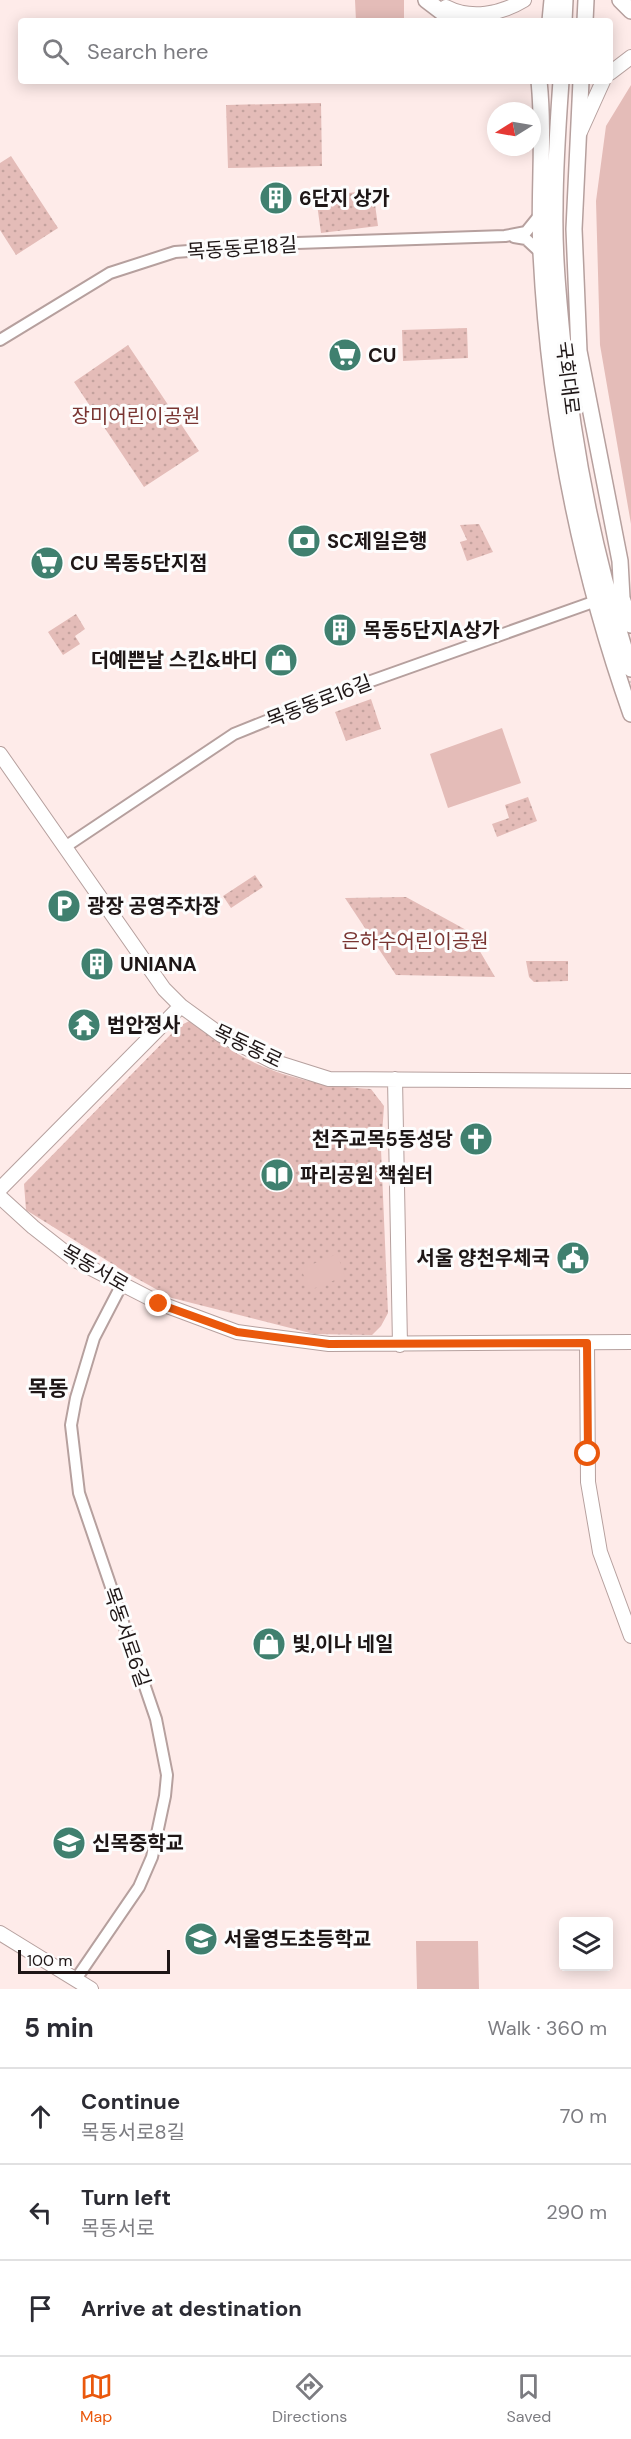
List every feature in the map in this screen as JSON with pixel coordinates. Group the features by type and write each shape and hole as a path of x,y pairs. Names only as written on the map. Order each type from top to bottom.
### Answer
{"main road":[{"path":"426,0 447,15 456,18"},
{"path":"436,0 455,11 480,14 500,11 524,0"},
{"path":"550,18 552,0"},
{"path":"564,18 565,0"},
{"path":"585,18 586,0"},
{"path":"620,0 631,11"},
{"path":"613,71 631,57"},
{"path":"539,84 542,108"},
{"path":"545,84 542,108 540,252 556,409 573,506 596,601 610,654 631,714"},
{"name":"국회대로","path":"561,84 555,210 559,301 567,381 580,463 602,572 631,669"},
{"name":"국회대로","path":"581,84 574,229 579,351 620,561 622,598 631,625"},
{"path":"577,140 602,84"},
{"path":"620,561 631,583"},
{"name":"목동동로","path":"0,753 164,989 181,1006 221,1035 272,1061 329,1079 631,1081"},
{"path":"0,1189 181,1006"},
{"path":"395,1079 400,1345"},
{"name":"목동서로","path":"0,1197 75,1260 159,1304 237,1332 329,1344 631,1342"},
{"path":"587,1343 588,1482 600,1552 631,1636"},
{"path":"2,1939 92,1989"}],"street":[{"name":"목동동로18길","path":"0,340 110,273 175,252 297,243 505,236 526,232 535,224 540,214"},
{"name":"목동동로18길","path":"505,236 526,239 540,252"},
{"name":"목동동로16길","path":"65,847 234,734 326,697 596,601"},
{"name":"목동서로6길","path":"76,1979 139,1887 152,1857 165,1796 167,1775 156,1719 79,1493 71,1425 76,1398 94,1338 122,1284"}],"green space":[{"path":"355,0 404,0 404,18 356,18"},
{"path":"631,85 631,524 600,345 596,201 606,126"},
{"path":"321,103 322,166 228,168 226,105"},
{"path":"11,156 58,228 16,255 0,230 0,163"},
{"path":"373,190 378,226 321,233 316,197"},
{"path":"467,328 468,358 403,361 402,330"},
{"name":"장미어린이공원","path":"128,345 199,451 144,487 74,382"},
{"path":"479,524 493,552 467,561 460,542 467,540 460,525"},
{"path":"76,614 85,629 75,636 80,644 63,655 48,632"},
{"path":"371,699 381,729 346,741 335,712"},
{"path":"502,728 521,783 448,808 430,754"},
{"path":"528,797 537,821 497,837 492,824 509,818 505,805"},
{"path":"255,875 263,887 231,908 223,896"},
{"name":"은하수어린이공원","path":"406,897 468,931 495,977 396,975 345,898"},
{"path":"526,961 568,961 568,981 534,982 529,977"},
{"path":"191,1020 231,1050 260,1065 306,1080 371,1089 384,1106 381,1149 388,1313 381,1326 372,1335 314,1334 172,1298 127,1273 26,1210 24,1184 178,1027"},
{"path":"337,1254 345,1276 310,1290 301,1269"},
{"path":"416,1941 478,1941 479,1989 417,1989"}],"tunnel":[{"path":"622,655 631,683"}],"place":[{"name":"6단지 상가","path":"276,198"},
{"name":"CU","path":"345,355"},
{"name":"SC제일은행","path":"304,541"},
{"name":"CU 목동5단지점","path":"47,563"},
{"name":"목동5단지A상가","path":"340,630"},
{"name":"더예쁜날 스킨&바디","path":"281,660"},
{"name":"광장 공영주차장","path":"64,906"},
{"name":"UNIANA","path":"97,964"},
{"name":"법안정사","path":"84,1025"},
{"name":"천주교목5동성당","path":"476,1139"},
{"name":"파리공원 책쉼터","path":"277,1175"},
{"name":"서울 양천우체국","path":"573,1258"},
{"name":"빛,이나 네일","path":"269,1644"},
{"name":"신목중학교","path":"69,1843"},
{"name":"서울영도초등학교","path":"201,1939"}],"district":[{"name":"목동","path":"48,1388"}],"route":[{"path":"159,1304 237,1332 329,1344 587,1343 588,1454"}]}
